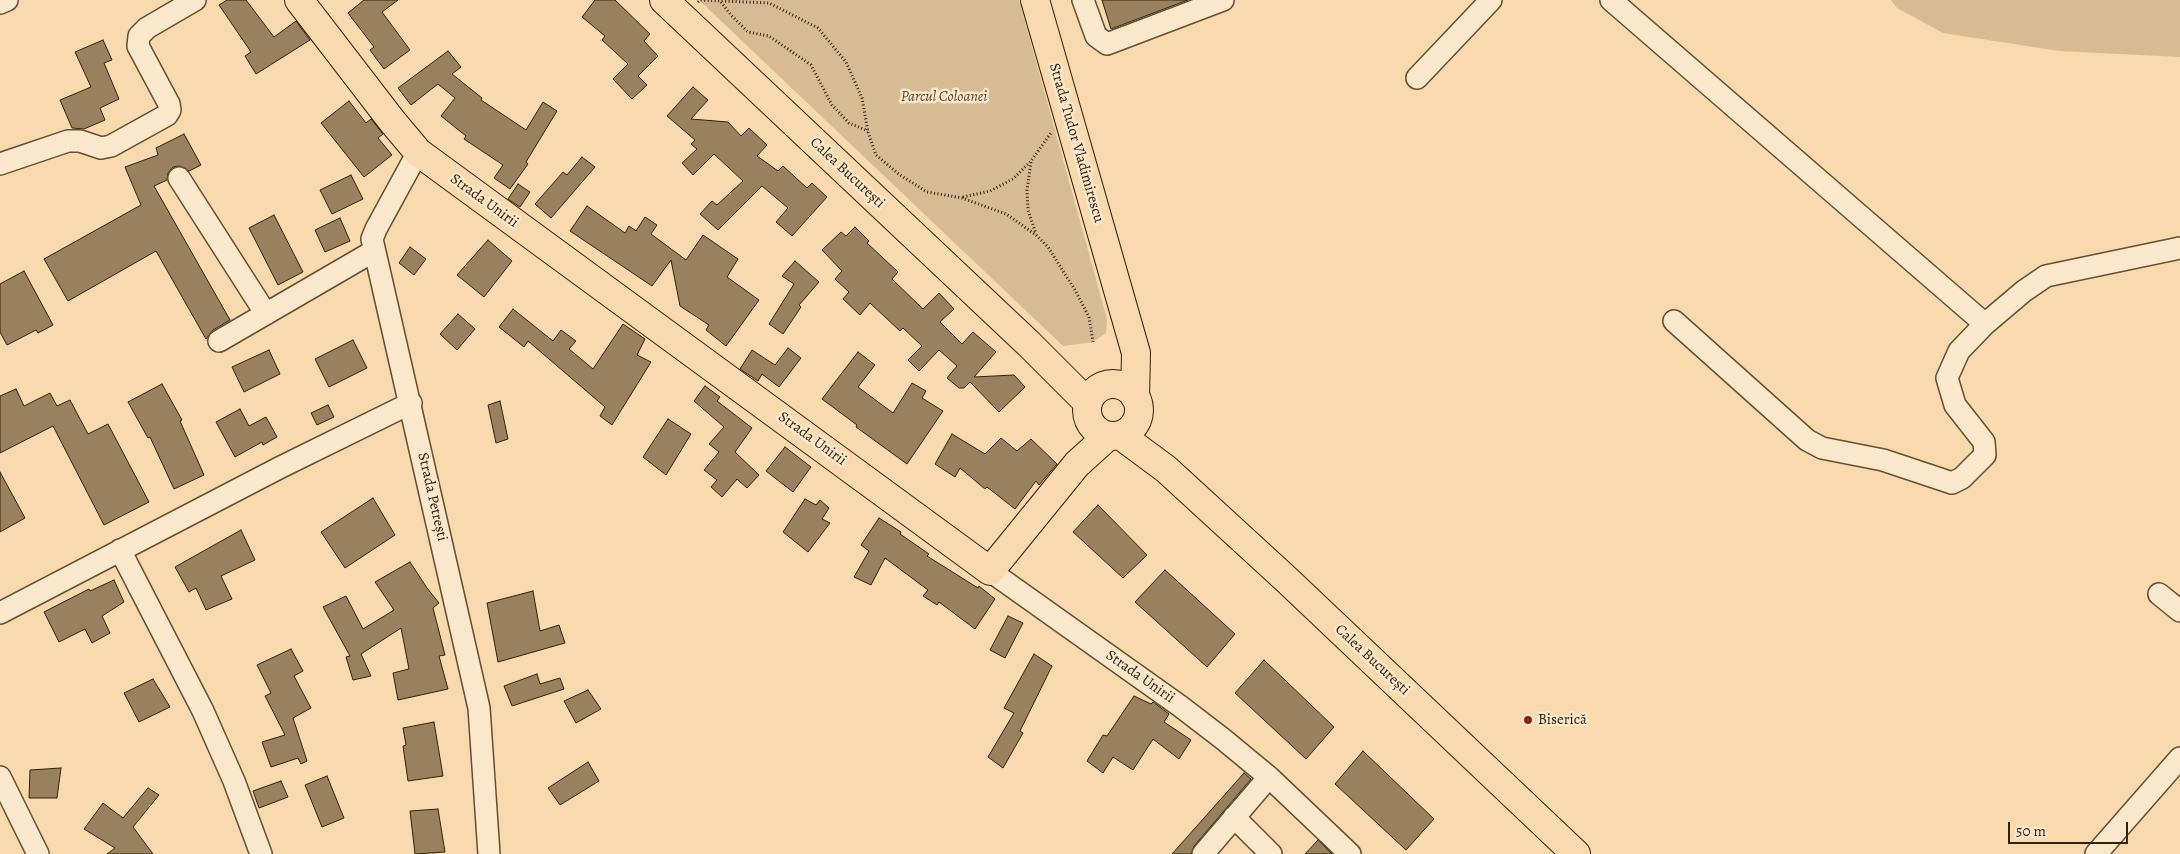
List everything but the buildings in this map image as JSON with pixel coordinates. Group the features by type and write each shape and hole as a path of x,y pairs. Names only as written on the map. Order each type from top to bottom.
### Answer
{"main road":[{"name":"Strada Unirii","path":"298,0 418,152 990,571"},
{"name":"Strada Tudor Vladimirescu","path":"1035,0 1117,287 1122,350 1111,401 1077,464"},
{"name":"Calea București","path":"687,5 1031,346 1111,401 1166,469 1324,614 1576,854"},
{"name":"Calea București","path":"1111,401 1095,429 1114,435 1166,469"},
{"path":"990,571 1077,464 1114,435 1128,431 1135,424 1111,401"}],"street":[{"path":"0,3 7,0"},
{"path":"0,164 68,141 80,141 101,148 111,146 166,115 170,110 169,104 138,46 139,36 147,28 195,0"},
{"path":"1083,0 1096,36 1107,44 1223,0"},
{"path":"1417,78 1491,0"},
{"path":"1611,0 1985,324"},
{"name":"Strada Petrești","path":"418,152 372,239 411,403 479,708 489,854"},
{"path":"179,178 266,314"},
{"path":"1674,321 1807,440 1822,448 1883,460 1952,483 1962,478 1985,455 1984,442 1955,405 1947,378 1959,350 1985,324 2024,291 2046,276 2180,248"},
{"path":"219,341 374,251"},
{"path":"0,613 281,467 411,403"},
{"path":"120,550 203,711 234,781 261,854"},
{"name":"Strada Unirii","path":"990,571 1180,706 1269,778 1350,854"},
{"path":"2158,594 2180,611"},
{"path":"2096,854 2180,758"},
{"path":"0,777 38,854"},
{"path":"1203,854 1269,778"},
{"path":"1234,818 1271,854"}],"path":[{"path":"720,1 748,32 769,36 811,65 832,105 849,123 868,132"},
{"path":"687,5 720,1 767,1 818,28 846,62 862,98 868,132 876,155 900,175 927,192 962,198 1006,214 1036,234 1048,247 1075,290 1089,317 1093,342"},
{"path":"962,198 990,191 1013,180 1031,160 1067,110"},
{"path":"1031,160 1027,190 1028,210 1036,234"}],"green space":[{"name":"Parcul Coloanei","path":"699,0 1019,0 1107,319 1106,333 1093,342 1063,346"},
{"path":"1891,0 2180,0 2180,57 2059,51 1943,33 1897,8"}],"place":[{"name":"Biserică","path":"1528,720"}]}
